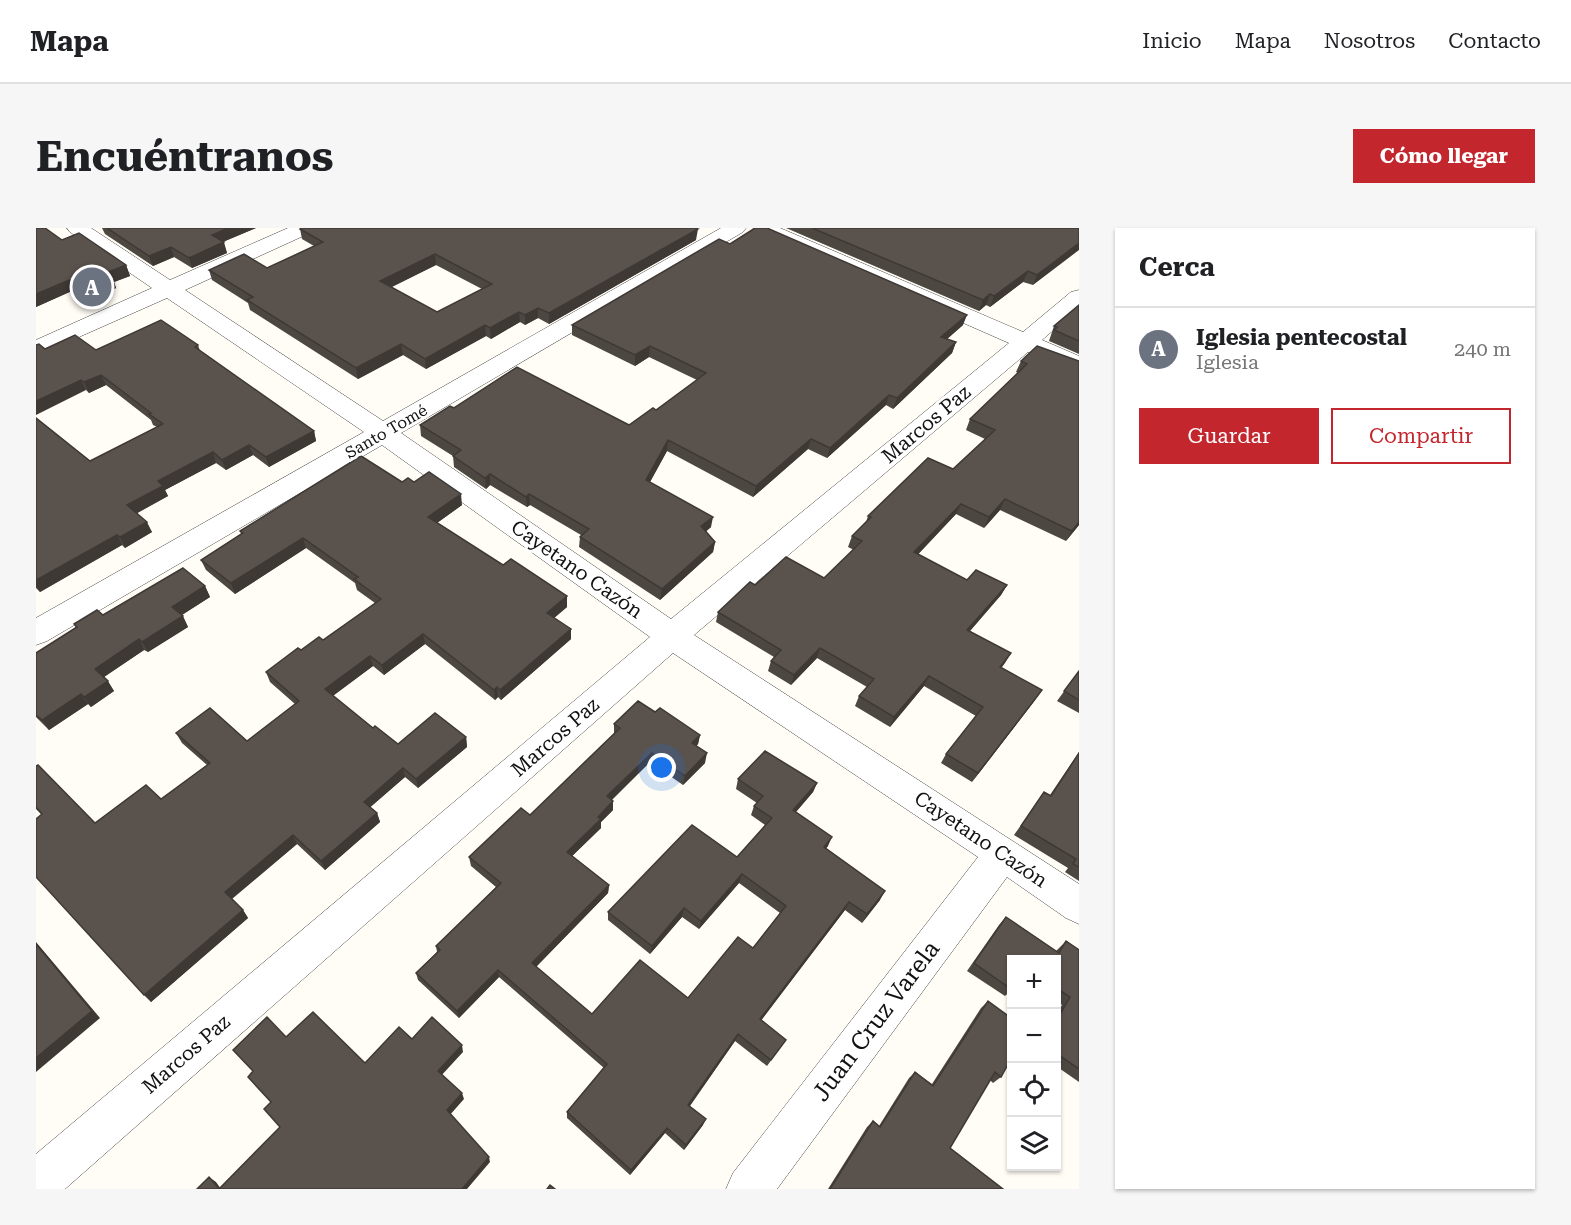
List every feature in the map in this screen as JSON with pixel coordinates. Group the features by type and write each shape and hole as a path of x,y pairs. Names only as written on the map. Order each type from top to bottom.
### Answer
{"street":[{"name":"Cayetano Cazón","path":"77,228 383,434 672,636 1003,853 1079,906"},
{"path":"36,349 305,228"},
{"name":"Santo Tomé","path":"36,633 736,228"},
{"path":"763,228 1079,365"},
{"name":"Marcos Paz","path":"36,1184 672,636 1079,297"},
{"name":"Juan Cruz Varela","path":"749,1189 1003,853"}],"building":[{"path":"36,228 45,228 62,240 79,233 126,265 106,273 112,277 82,289 69,280 36,294"},
{"path":"107,228 228,228 212,235 224,242 189,258 171,247 149,256"},
{"path":"755,228 767,228 967,315 941,337 956,342 897,398 889,395 830,448 811,439 756,486 668,440 646,480 713,517 701,526 715,542 662,589 580,537 589,529 529,494 526,497 490,474 485,478 453,456 461,450 420,425 450,406 454,408 517,367 629,425 653,408 656,410 706,373 650,346 635,355 572,325 719,239 730,244"},
{"path":"812,228 1079,228 1079,243 1037,275 1028,271 994,296 990,294 983,300"},
{"path":"300,229 698,229 549,313 538,308 525,315 519,312 490,328 485,325 425,359 401,344 356,368 247,300 253,297 209,270 244,254 267,268 323,242","holes":["435,254 492,284 437,312 380,281"]},
{"path":"1079,305 1079,341 1054,330 1057,327 1054,326"},
{"path":"161,320 198,345 195,347 314,431 266,457 249,445 222,460 213,452 158,481 163,486 127,505 147,522 120,537 117,535 36,580 36,418 90,461 163,424 101,375 84,382 81,380 36,401 36,345 39,344 45,349 75,335 96,350"},
{"path":"1037,346 1079,361 1079,522 1072,531 1005,499 989,517 961,504 914,552 967,580 976,570 1007,585 967,630 1011,653 1000,667 1042,690 978,773 946,754 983,707 929,676 894,717 859,696 874,679 820,648 794,675 771,661 781,650 718,612 750,582 755,585 786,557 824,578 862,541 852,536 871,517 868,516 928,458 953,469 995,430 970,419 1027,364 1021,361"},
{"path":"361,456 402,482 408,478 414,482 429,472 461,494 428,517 503,565 511,559 567,596 547,613 571,629 500,690 497,687 494,690 423,634 382,665 370,656 325,689 373,728 375,726 398,744 435,713 466,737 416,779 403,768 364,802 377,813 321,861 293,835 225,892 243,910 144,995 36,877 36,819 42,814 36,807 36,766 38,765 95,823 146,785 161,799 210,763 176,733 210,708 247,741 299,701 266,672 298,648 301,650 319,637 323,640 381,599 354,579 358,577 303,538 231,583 201,560 243,533 240,531"},
{"path":"183,568 205,586 172,607 183,616 142,642 139,639 95,669 108,681 84,697 81,694 42,720 36,715 36,653 77,627 74,624 97,610 103,615"},
{"path":"1079,671 1079,700 1064,691"},
{"path":"638,701 655,712 660,708 700,735 692,743 707,753 685,776 652,753 607,796 613,801 598,817 601,819 567,852 609,885 532,963 592,1014 640,960 688,998 738,937 753,948 786,906 742,874 701,921 684,908 652,946 608,912 692,825 737,857 772,818 754,806 763,796 738,779 765,751 817,783 793,810 832,837 824,847 885,891 867,914 849,902 760,1019 786,1040 771,1060 738,1034 688,1105 706,1119 686,1145 667,1128 631,1170 567,1112 607,1064 498,970 457,1011 416,973 440,950 436,946 501,883 469,857 521,808 530,815 620,728 614,724"},
{"path":"1079,753 1079,867 1073,864 1076,859 1021,826 1044,792 1051,796"},
{"path":"1006,917 1059,953 1066,941 1079,950 1079,1069 1061,1056 1061,1012 1070,997 1061,991 1061,955 1007,955 1007,986 974,963"},
{"path":"36,944 92,1011 36,1058"},
{"path":"988,1001 1007,1015 1007,1066 1001,1077 995,1072 950,1148 1003,1189 830,1189 873,1121 880,1127 915,1072 933,1086"},
{"path":"313,1012 365,1063 399,1027 412,1039 432,1017 462,1045 438,1071 462,1093 447,1110 489,1157 464,1189 219,1189 280,1127 264,1109 271,1102 248,1077 253,1071 233,1050 267,1017 286,1037"},
{"path":"209,1177 219,1189 197,1189"}],"place":[{"name":"Iglesia pentecostal","path":"92,287"}]}
